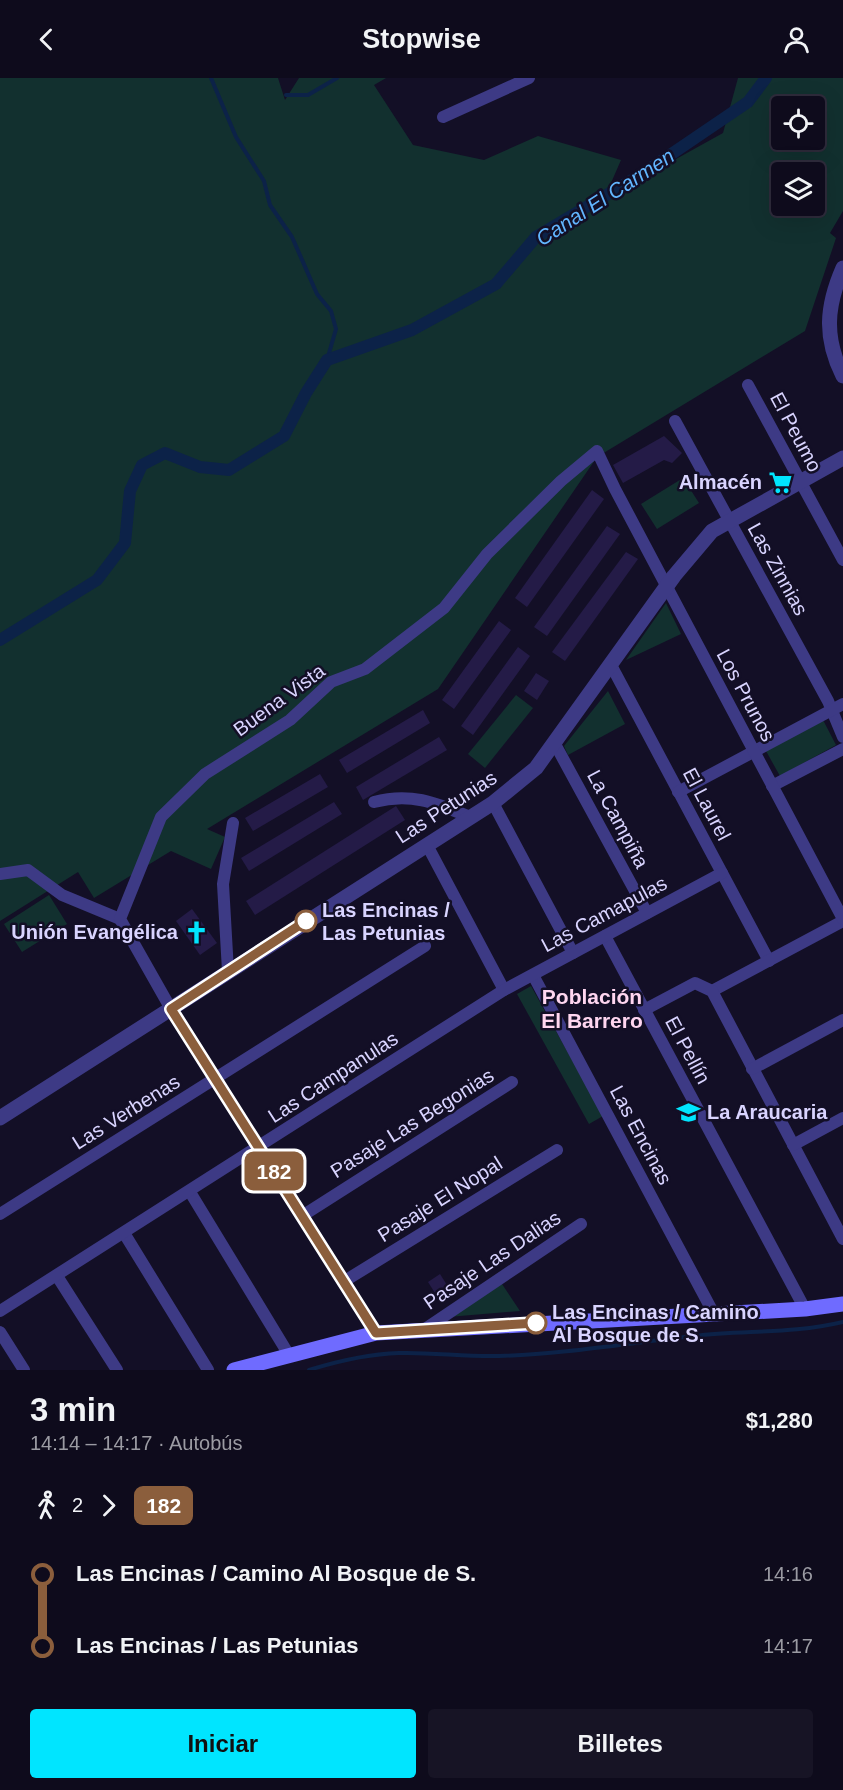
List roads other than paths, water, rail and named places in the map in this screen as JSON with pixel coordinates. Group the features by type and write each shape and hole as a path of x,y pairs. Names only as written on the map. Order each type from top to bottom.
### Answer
{"main road":[{"path":"234,1370 376,1333 805,1309 843,1304"}],"street":[{"path":"443,117 529,78"},
{"path":"843,268 828,326 832,354 843,376"},
{"name":"El Peumo","path":"748,385 843,560"},
{"name":"Las Zinnias","path":"675,421 843,737"},
{"name":"Buena Vista","path":"120,919 161,817 205,774 290,720 331,682 365,669 444,608 487,554 561,482 597,451 615,489"},
{"name":"Las Petunias","path":"0,1118 494,803 529,776 555,744 674,576 712,531 843,458"},
{"name":"Los Prunos","path":"615,489 843,920"},
{"name":"El Laurel","path":"611,665 769,961"},
{"path":"678,792 843,704"},
{"name":"La Campiña","path":"555,744 647,913"},
{"path":"772,786 843,749"},
{"path":"374,802 396,796 414,798 470,817"},
{"path":"494,803 573,953"},
{"path":"228,971 223,884 233,823"},
{"path":"427,845 504,990"},
{"path":"0,874 28,870 62,895 120,919 171,1009 376,1333"},
{"name":"Las Camapulas","path":"504,990 722,873"},
{"path":"712,991 843,920"},
{"name":"El Pellín","path":"605,936 805,1309"},
{"name":"Las Verbenas","path":"0,1214 425,946"},
{"name":"Las Encinas","path":"533,975 714,1314"},
{"path":"644,1010 695,983 712,991 843,1239"},
{"name":"Las Campanulas","path":"0,1311 504,990"},
{"path":"752,1069 843,1020"},
{"name":"Pasaje Las Begonias","path":"302,1216 512,1082"},
{"path":"793,1145 843,1118"},
{"name":"Pasaje El Nopal","path":"343,1282 557,1150"},
{"path":"190,1192 289,1355"},
{"name":"Pasaje Las Dalias","path":"425,1329 581,1224"},
{"path":"124,1233 208,1370"},
{"path":"57,1276 117,1370"},
{"path":"0,1332 24,1370"}],"waterway":[{"path":"211,78 236,137 264,181 270,205 292,237 317,294 331,311 336,329 327,360"},
{"path":"286,95 308,95 337,78"},
{"name":"Canal El Carmen","path":"0,640 97,580 125,543 130,491 142,465 165,453 200,467 229,470 284,436 306,393 327,360 412,330 496,284 536,237 642,174 748,102 766,78"},
{"path":"309,1370 353,1358 387,1354 523,1355 713,1334 787,1330 843,1322"}],"place":[{"name":"Almacén","path":"780,482"},
{"name":"Las Encinas / Las Petunias","path":"306,921"},
{"name":"Unión Evangélica","path":"196,932"},
{"name":"La Araucaria","path":"689,1112"},
{"name":"Las Encinas / Camino Al Bosque de S.","path":"536,1323"}],"district":[{"name":"Población El Barrero","path":"592,1008"}]}
